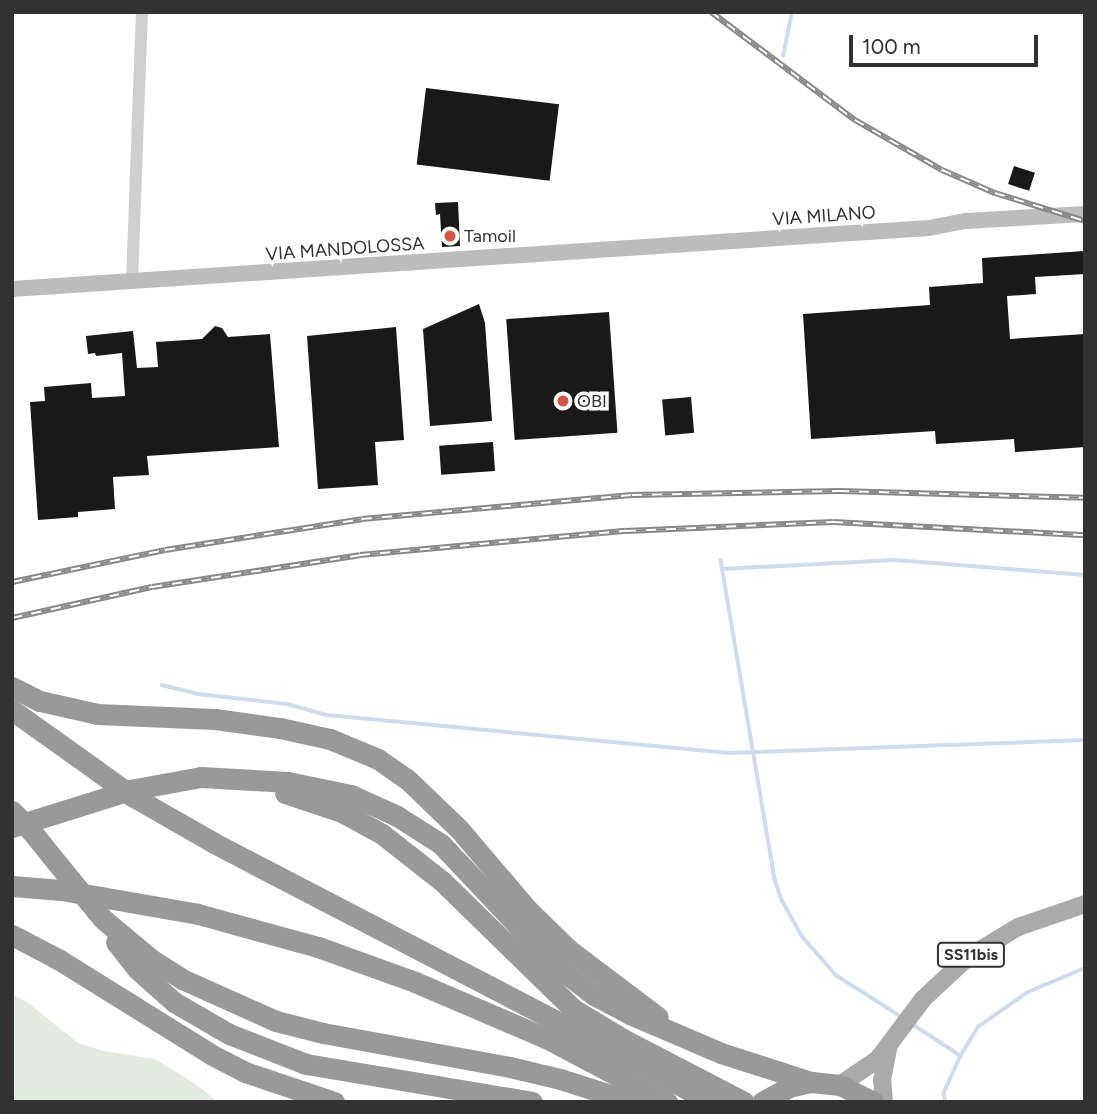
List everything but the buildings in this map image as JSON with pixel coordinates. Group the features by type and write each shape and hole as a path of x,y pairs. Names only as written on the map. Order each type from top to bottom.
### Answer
{"highway":[{"path":"12,687 40,701 97,714 215,719 280,728 330,739 378,760 407,779 458,829 528,910 569,950 691,1040"},
{"path":"12,710 132,796 214,844 490,984 712,1102"},
{"path":"22,829 102,797 201,777 262,779 319,786 374,804 441,844 576,984 630,1014 760,1068 811,1082 840,1085 874,1102"},
{"path":"157,784 228,784 262,788 342,811 382,834 442,881 573,1009 623,1039 739,1100"},
{"path":"12,811 22,829 103,919 137,969 174,1002 229,1034 306,1064 532,1102"},
{"path":"12,886 61,890 198,914 318,947 415,982 537,1034 667,1102"},
{"path":"103,919 152,960 182,979 276,1021 323,1033 523,1070 632,1102"},
{"path":"12,935 92,979 212,1055 244,1072 334,1102"},
{"path":"762,1102 789,1087 811,1082"}],"main road":[{"name":"VIA MILANO","path":"723,242 929,228 966,221 1085,214"},
{"name":"VIA MILANO","path":"929,228 967,231 1085,223"},
{"name":"VIA MANDOLOSSA","path":"12,289 723,242"},
{"name":"SS11bis","path":"840,1085 867,1069 888,1048 923,999 967,958 1018,927 1085,904"},
{"name":"SS11bis","path":"884,1102 882,1080 888,1048"}],"street":[{"path":"132,282 142,12"}],"shaded area":[{"path":"12,994 27,1002 78,1043 104,1051 155,1059 194,1083 218,1102 12,1102"}],"waterway":[{"path":"783,56 792,12"},
{"path":"721,560 775,879 782,900 802,936 836,975 902,1017"},
{"path":"722,569 895,560 1085,575"},
{"path":"162,685 199,694 287,704 327,715 729,753 1085,740"},
{"path":"961,1055 978,1027 1028,992 1085,968"},
{"path":"911,1023 961,1056 944,1093 946,1102"}],"railway":[{"path":"711,12 855,120 942,170 995,193 1085,221"},
{"path":"12,582 165,550 362,519 632,495 839,491 1085,498"},
{"path":"12,618 152,587 360,555 626,531 833,522 1085,535"}],"place":[{"name":"Tamoil","path":"450,236"},
{"name":"OBI","path":"563,401"}]}
